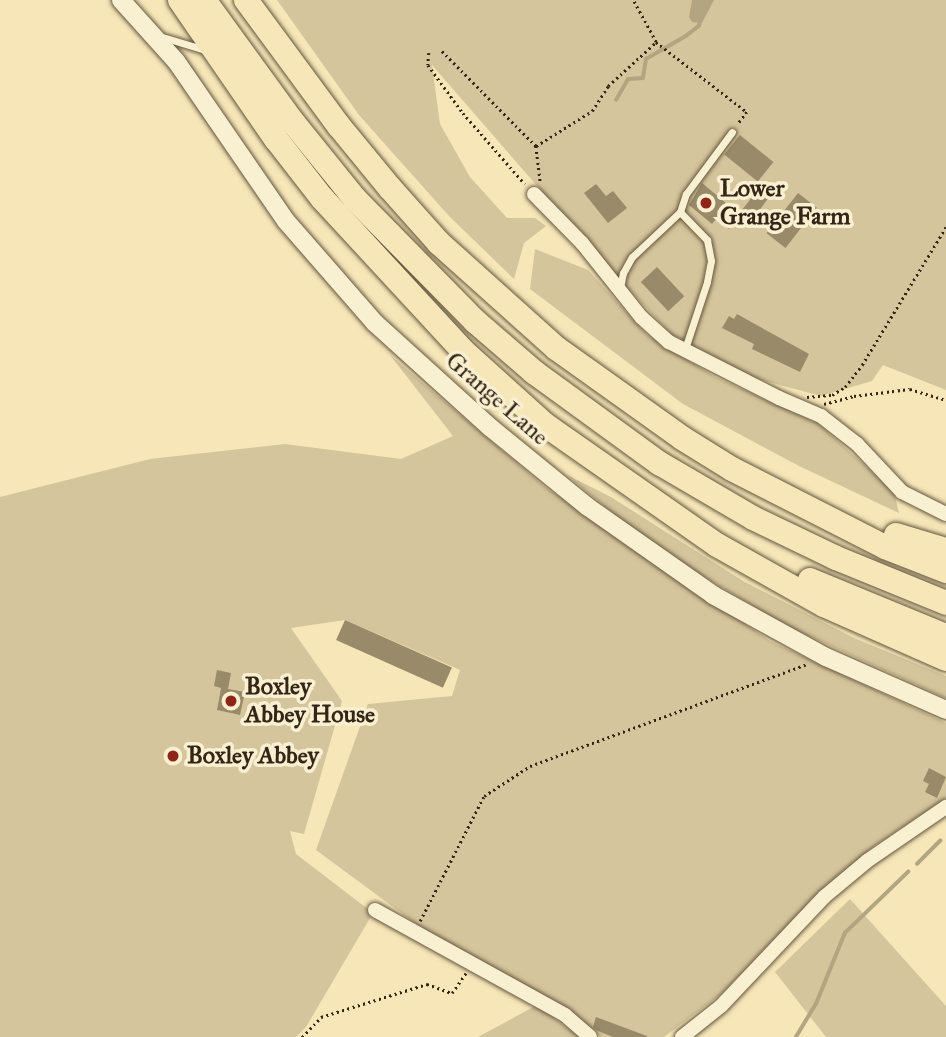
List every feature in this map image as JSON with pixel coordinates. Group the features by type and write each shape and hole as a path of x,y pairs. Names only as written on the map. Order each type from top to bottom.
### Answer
{"highway":[{"path":"180,0 215,54 322,198 463,351 572,446 717,545 824,605 946,659"},
{"path":"204,0 292,121 355,199 476,322 534,372 659,463 753,518 847,563 946,603"},
{"path":"246,0 339,126 439,243 556,348 682,438 805,508 885,547 946,571"},
{"path":"805,508 946,551"},
{"path":"668,510 701,523 819,585 946,636"}],"street":[{"name":"Grange Lane","path":"121,0 176,61 286,221 375,323 491,428 588,507 713,595 826,657 946,710"},
{"path":"537,198 582,243 641,317 669,342 818,415 864,450 902,492 946,514"},
{"path":"682,1037 721,1006 824,897 867,861 946,807"},
{"path":"375,909 565,1015 590,1037"}],"lane":[{"path":"152,34 215,54"},
{"path":"620,292 623,273 632,257 680,212 686,194 732,132"},
{"path":"680,212 707,240 711,261 707,282 685,349"}],"path":[{"path":"632,0 656,42 747,112 732,132"},
{"path":"536,146 592,111 608,86 656,42"},
{"path":"442,51 536,146 542,172 537,198"},
{"path":"429,53 428,65 463,113 537,198"},
{"path":"818,415 817,403 806,399 809,395 820,398 832,395 845,387 862,365 946,227"},
{"path":"818,415 822,404 899,390 910,389 946,400"},
{"path":"441,946 436,934 419,923 484,796 530,766 826,657"},
{"path":"302,1037 321,1017 427,984 452,993 472,964"}],"shaded area":[{"path":"277,0 946,0 946,390 883,365 872,381 821,396 757,379 676,339 604,263 432,65 440,124 470,177 507,218 535,218 546,226 524,243 514,279 449,216 359,115"},
{"path":"692,0 714,0 702,23 692,22 689,17"},
{"path":"535,249 588,270 647,335 715,377 819,424 894,492 899,513 799,466 683,404 530,289"},
{"path":"390,355 545,487 770,641 946,723 946,798 874,846 795,919 721,994 664,1037 601,1037 572,1015 415,923 316,850 368,704 452,696 460,670 345,620 291,628 342,701 304,834 290,831 296,854 373,913 306,1027 296,1037 0,1037 0,497 150,459 285,444 401,459 453,436"},
{"path":"567,475 611,497 743,581 854,638 946,676 946,698 787,626 654,547"},
{"path":"850,899 946,1006 946,1037 826,1037 775,972"},
{"path":"537,1005 579,1037 478,1037"}],"building":[{"path":"740,135 773,162 758,181 724,154"},
{"path":"764,181 775,189 750,223 740,215 729,229 716,219 712,224 689,205 702,183 739,214"},
{"path":"596,184 606,196 613,191 627,208 608,223 584,193"},
{"path":"798,193 817,208 786,248 767,233"},
{"path":"657,267 684,296 668,311 641,282"},
{"path":"737,314 809,354 800,372 752,349 754,344 722,328 729,316 734,319"},
{"path":"345,620 452,668 443,688 336,640"},
{"name":"Boxley Abbey House","path":"217,670 231,673 228,689 245,692 240,715 217,710 221,688 214,686"},
{"path":"929,768 946,777 937,798 925,792 929,784 923,781"},
{"path":"596,1017 647,1037 613,1037 593,1027"}],"waterway":[{"path":"616,100 628,79 643,78 646,59 686,36 699,26 700,20"},
{"path":"917,864 940,841"},
{"path":"796,1037 816,1004 845,933 908,872"}],"place":[{"name":"Lower Grange Farm","path":"706,203"},
{"name":"Boxley Abbey House","path":"231,701"},
{"name":"Boxley Abbey","path":"173,756"}]}
